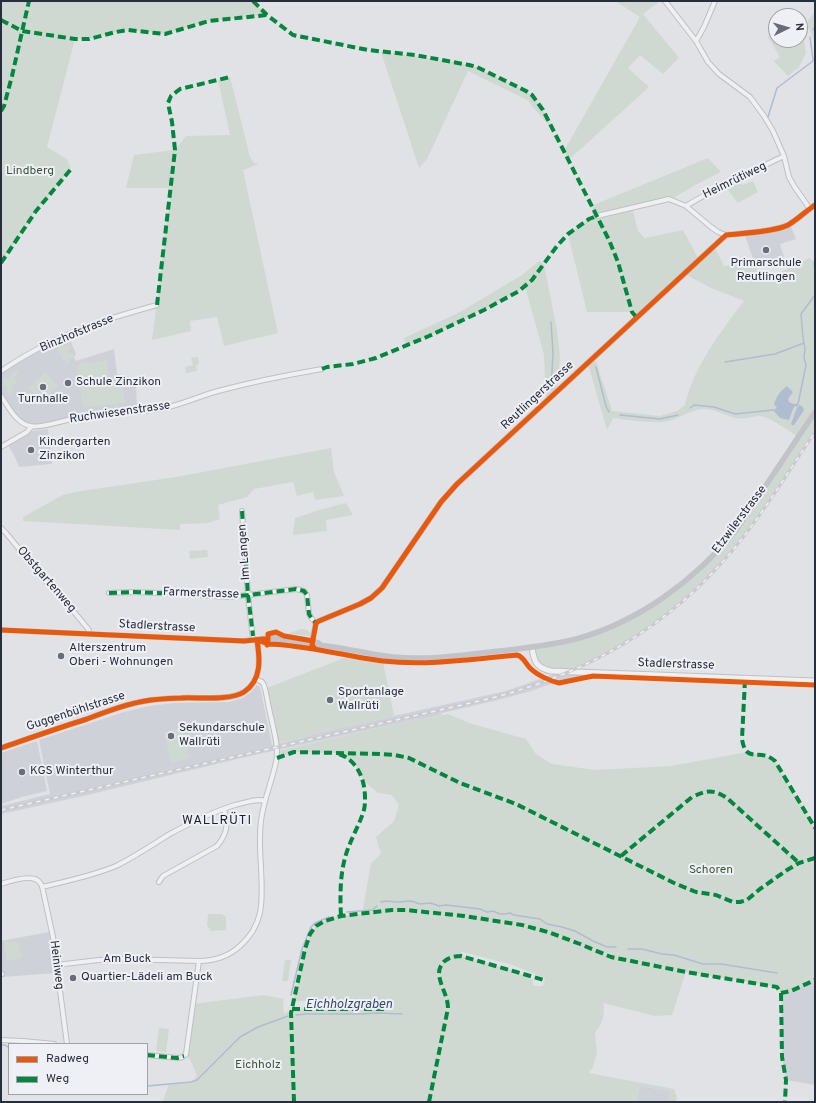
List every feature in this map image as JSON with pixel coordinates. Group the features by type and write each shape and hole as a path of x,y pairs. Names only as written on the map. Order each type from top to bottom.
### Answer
{"main road":[{"name":"Etzwilerstrasse","path":"532,648 577,639 616,624 648,608 694,574 716,553 736,530 815,412"},
{"name":"Stadlerstrasse","path":"1,630 244,641 268,638 312,643 393,657 418,658 456,656 532,648"}],"street":[{"path":"665,1 696,41 708,62 719,74 757,105 773,131 784,156 789,177 810,209"},
{"path":"696,41 716,1"},
{"name":"Heimrütiweg","path":"686,206 738,178 784,156"},
{"path":"597,216 669,199 686,206 711,227 726,235 771,230 783,227 790,224 815,205"},
{"name":"Reutlingerstrasse","path":"316,623 319,620 360,604 371,598 382,588 441,502 452,489 726,235"},
{"name":"Binzhofstrasse","path":"1,372 42,347 78,331 108,319 157,305"},
{"name":"Ruchwiesenstrasse","path":"31,427 38,427 80,417 166,408 216,392 322,369"},
{"path":"1,396 18,420 31,427 26,432 1,447"},
{"name":"Im Langen","path":"242,511 248,596 255,640"},
{"name":"Obstgartenweg","path":"1,528 48,584 78,616 89,630 88,633"},
{"name":"Farmerstrasse","path":"109,593 134,592 248,596 296,589 304,591 307,595 309,614 316,623"},
{"path":"312,643 316,623"},
{"path":"255,640 259,665 256,678"},
{"name":"Stadlerstrasse","path":"532,648 533,656 537,665 545,670 551,671 815,681"},
{"name":"Guggenbühlstrasse","path":"1,748 128,705 150,700 235,696 250,687 256,678"},
{"name":"Am Buck","path":"56,965 115,959 209,960 228,954 237,948 252,933 262,909 260,839 261,820 276,764 277,751 264,684 256,678"},
{"path":"1,884 20,879 34,878 39,881 42,887 85,877 111,868 138,854 188,824 224,809 257,800 265,801"},
{"path":"159,882 163,876 212,849 221,841 227,824 224,809"},
{"name":"Heiniweg","path":"42,887 53,937 66,1043"},
{"path":"148,1055 177,1058 184,1056 187,1050 199,961"},
{"path":"1,1040 23,1040 46,1043"}],"shaded area":[{"name":"Primarschule Reutlingen","path":"790,224 796,239 780,244 784,257 756,267 744,233 771,230"},
{"name":"Schule Zinzikon","path":"68,335 76,354 74,357 76,361 114,349 117,374 136,378 137,411 105,414 38,427 24,424 1,396 1,371"},
{"name":"Kindergarten Zinzikon","path":"48,429 52,464 19,467 7,443 27,432"},
{"name":"Sekundarschule Wallrüti","path":"568,669 591,670 591,674 556,682 531,691 494,701 442,713 441,715 250,756 1,814 1,806 50,794 39,740 124,712 149,706 174,703 229,702 243,698 257,685 260,687 272,745 309,735 506,691"},
{"name":"KGS Winterthur","path":"37,741 47,791 1,804 1,753"},
{"path":"49,932 55,973 3,977 1,972 1,941"},
{"path":"815,980 815,1085 786,1080 782,1057 781,993 791,991"},
{"path":"640,1086 671,1091 668,1102 636,1102"}],"green space":[{"name":"Lindberg","path":"1,1 253,1 267,15 209,21 165,34 128,30 89,39 75,39 47,147 67,159 71,169 36,211 1,263"},
{"path":"615,1 660,1 643,14 679,58 663,74 640,55 628,68 649,87 568,159 564,151 640,17"},
{"path":"815,11 814,43 808,28 808,21"},
{"path":"775,48 805,48 806,53 799,67 788,76 774,61 780,57"},
{"path":"381,52 451,61 477,67 526,91 531,95 542,108 553,130 527,100 468,71 427,159 419,168"},
{"path":"230,77 250,157 254,163 259,164 243,170 278,333 224,346 217,317 190,321 191,331 152,340 171,188 126,188 134,155 175,150 186,136 230,135 218,80"},
{"path":"708,158 721,172 675,197 632,207 638,231 645,238 683,230 699,260 714,246 724,266 754,261 761,282 809,258 815,261 815,432 759,515 732,550 710,575 676,607 641,633 603,656 571,671 551,671 537,665 532,648 592,634 666,596 726,542 798,437 764,417 757,416 739,418 707,409 694,411 673,420 662,422 613,418 607,430 588,364 593,358 597,364 612,411 660,416 677,411 685,405 694,377 709,350 744,301 709,287 685,274 637,318 632,312 587,312 568,234 589,219 596,216 591,206"},
{"path":"738,178 742,185 753,181 758,192 738,203 724,185"},
{"path":"539,261 544,264 557,330 560,357 557,392 546,402 544,355 525,286 518,292 472,316 406,346 404,338 460,312 522,275"},
{"path":"69,344 71,349 67,350 70,354 74,354 74,360 70,359 69,363 67,364 63,360 57,348 61,345 66,346"},
{"path":"198,357 199,364 196,365 197,371 186,373 185,367 193,365 191,358"},
{"path":"106,360 109,375 93,378 93,381 83,383 80,381 77,367 79,364 89,362 90,364"},
{"path":"15,371 19,372 14,378 16,384 12,386 12,392 10,395 7,391 8,386 3,385 1,381 4,378 10,379"},
{"name":"Turnhalle","path":"45,372 58,386 42,401 29,388"},
{"path":"122,381 125,403 83,407 80,386"},
{"path":"331,448 334,472 344,496 315,500 313,492 297,496 293,482 254,489 247,497 218,505 220,519 208,523 180,524 180,530 23,521 23,517 63,495 75,492 176,477"},
{"path":"346,503 353,515 326,520 327,531 293,535 295,518"},
{"path":"207,550 208,557 190,559 189,551"},
{"path":"301,629 306,629 309,631 311,633 310,636 287,634"},
{"name":"Sportanlage Wallrüti","path":"349,656 383,662 394,716 278,743 267,688"},
{"path":"448,714 469,723 526,739 536,754 552,764 595,770 671,766 747,752 772,759 775,761 815,828 815,980 791,991 781,993 777,987 686,972 672,1015 655,1016 603,1003 603,1019 595,1032 597,1053 592,1070 590,1069 589,1073 674,1089 677,1097 676,1102 668,1102 671,1091 640,1086 636,1102 162,1102 169,1084 191,1082 197,1076 190,1059 184,1056 193,1004 263,995 284,999 284,1014 292,1009 368,1008 368,1001 293,1001 311,932 325,920 362,914 371,863 381,854 376,837 394,821 399,805 392,795 378,793 363,780 357,767 343,756 335,753 294,752 277,758 277,751","holes":["462,952 510,964 545,978 543,986 533,986 533,980 513,970 461,956"]},
{"path":"183,728 189,758 171,763 164,732"},
{"path":"208,914 222,914 226,917 226,930 211,931 207,925"},
{"path":"8,941 18,943 22,958 7,961 4,942"},
{"path":"285,960 291,960 288,981 282,981"},
{"path":"159,1028 169,1029 166,1052 156,1051"}],"water":[{"path":"787,386 793,392 788,399 789,402 796,405 789,420 780,418 773,410 777,408 774,404 778,396"},
{"path":"799,405 802,406 804,410 794,425 792,425 791,424"}],"waterway":[{"path":"813,30 815,26"},
{"path":"768,117 777,88 813,61 810,37"},
{"path":"815,260 815,268"},
{"path":"797,406 795,405 798,404 806,365 804,358 805,349 801,314 815,295"},
{"path":"551,322 553,353 551,389"},
{"path":"725,362 775,354 804,343"},
{"path":"596,367 606,406 609,412"},
{"path":"690,408 694,405 714,407 735,414 773,410"},
{"path":"620,415 660,419 678,415"},
{"path":"381,902 411,901 420,904 431,903 439,906 446,905 480,909 487,912 493,911 500,914 510,913 540,919 547,924 575,931 607,947 616,947"},
{"path":"347,912 373,910 377,906"},
{"path":"291,995 302,949 311,927 315,923 329,917"},
{"path":"628,949 642,949 662,954 674,955 703,964 721,964 777,973"},
{"name":"Eichholzgraben","path":"296,1015 377,1013 402,1014"},
{"name":"Eichholzgraben","path":"148,1086 191,1082 197,1080 240,1037 258,1027 288,1016"},
{"name":"Eichholzgraben","path":"1,1045 8,1047"}],"railway":[{"path":"1,810 488,699 524,689 591,662 652,626 680,604 707,579 743,537 775,493 815,432"}],"marked path":[{"path":"1,111 4,106 12,76 29,1"},
{"path":"253,1 267,15 293,35 368,50 415,55 477,67 532,95 543,110 609,240 618,262 632,312 637,318"},
{"path":"1,20 22,31 75,39 89,39 128,30 165,34 209,21 267,15"},
{"path":"157,305 175,150 168,103 171,96 180,89 230,77"},
{"path":"1,263 36,211 71,169"},
{"path":"322,369 353,364 376,358 429,336 484,310 519,291 532,280 557,246 568,234 589,219 597,216"},
{"path":"242,511 248,595 253,636"},
{"path":"109,593 134,592 228,597 296,589 304,591 307,595 309,614 316,623"},
{"path":"745,680 742,739 744,747 750,754 764,755 775,761 815,828"},
{"path":"277,758 294,752 381,754 409,758 460,783 516,804 674,883 696,892 716,895 733,902 747,900 787,870 799,863 815,858"},
{"path":"339,754 351,761 359,771 365,791 364,811 349,846 343,865 340,901 341,916"},
{"path":"621,856 692,797 706,792 714,792 727,798 799,863"},
{"path":"294,1102 291,1013 305,949 310,934 316,926 325,921 341,916 392,910 406,910 464,916 522,925 548,932 611,957 686,972 777,987 781,993 791,991 815,980"},
{"path":"429,1102 448,1008 447,999 439,974 439,969 443,963 449,958 461,956 544,980"},
{"path":"781,993 782,1057 786,1080 785,1102"},
{"path":"292,1009 385,1009"},
{"path":"148,1055 177,1058 184,1056"}],"cycle path":[{"path":"315,649 312,645 316,623 360,604 371,598 382,588 441,502 457,484 726,235 767,231 788,225 815,205"},
{"path":"1,630 244,641 264,639"},
{"path":"267,645 268,634 276,632 284,636 313,641"},
{"path":"257,640 268,644 311,648 368,659 416,663 517,655 521,657 536,673 559,683 593,676 815,685"},
{"path":"1,748 135,703 151,700 222,698 238,695 250,687 257,675 259,662 257,640"}],"place":[{"name":"Primarschule Reutlingen","path":"766,250"},
{"name":"Schule Zinzikon","path":"68,383"},
{"name":"Turnhalle","path":"43,387"},
{"name":"Kindergarten Zinzikon","path":"31,450"},
{"name":"Alterszentrum Oberi - Wohnungen","path":"61,656"},
{"name":"Sportanlage Wallrüti","path":"330,700"},
{"name":"Sekundarschule Wallrüti","path":"171,736"},
{"name":"KGS Winterthur","path":"22,772"},
{"name":"Quartier-Lädeli am Buck","path":"73,978"}],"district":[{"name":"WALLRÜTI","path":"217,821"}],"park label":[{"name":"Schoren","path":"711,871"},
{"name":"Eichholz","path":"258,1066"}]}
